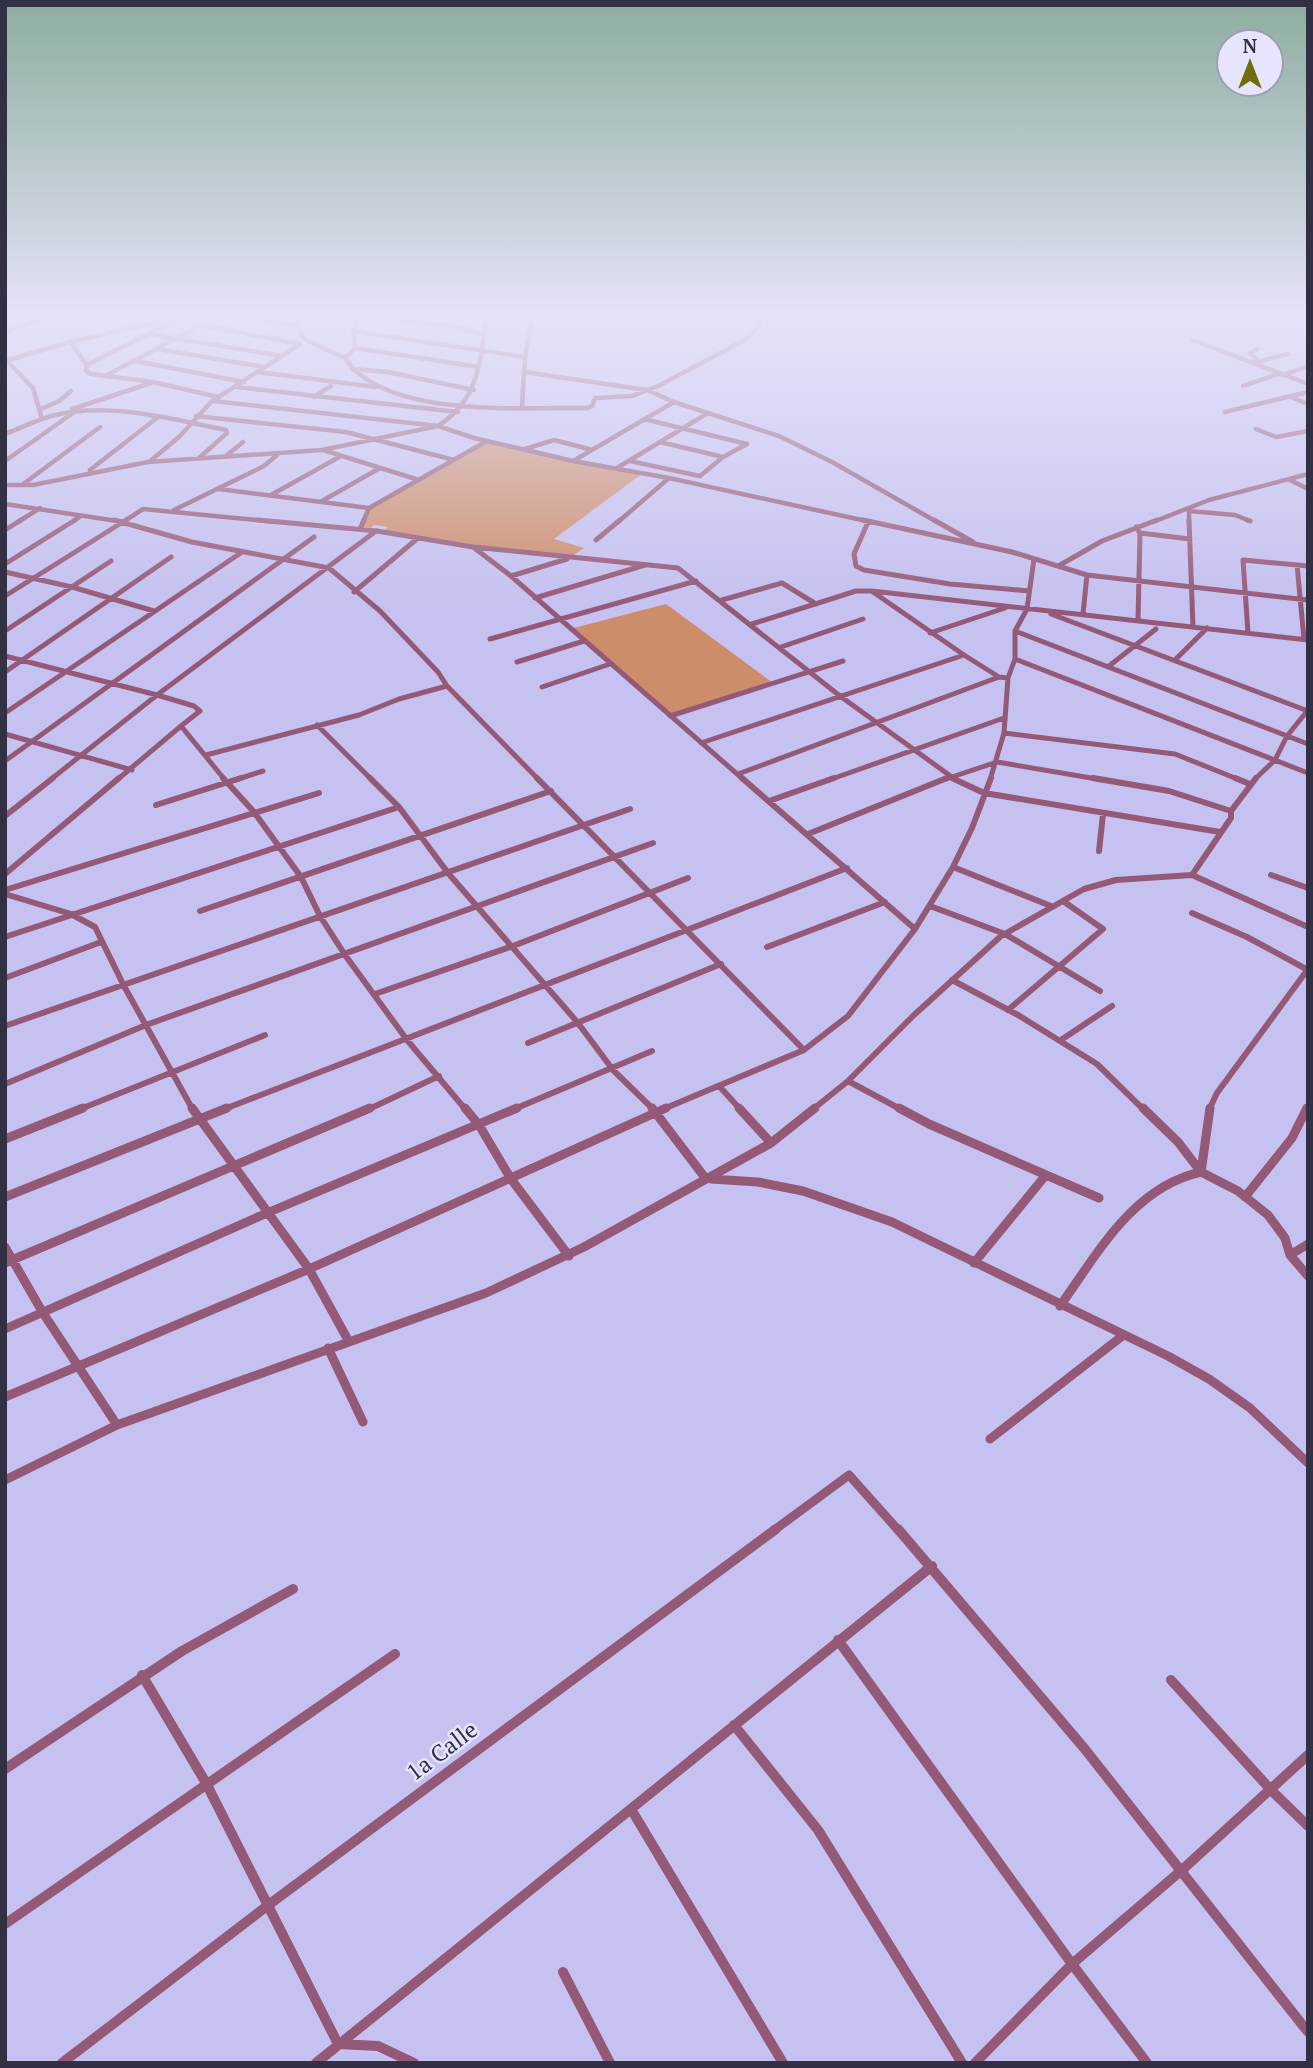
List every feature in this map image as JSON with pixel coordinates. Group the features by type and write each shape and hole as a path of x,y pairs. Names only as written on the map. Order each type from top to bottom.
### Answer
{"street":[{"path":"42,415 42,419"},
{"path":"5,434 58,415"},
{"path":"5,461 68,415"},
{"path":"145,415 215,426 227,433 199,457"},
{"path":"342,415 438,426 487,441 573,461 669,478 979,545 1060,565 1087,575 1308,600"},
{"path":"5,485 22,486 148,462 322,450 438,426 454,415"},
{"path":"573,461 589,449 652,415"},
{"path":"617,468 706,415"},
{"path":"713,415 779,436 832,462 979,545"},
{"path":"148,462 192,424 196,416 346,432 379,438 454,460"},
{"path":"88,472 158,417"},
{"path":"630,460 700,476 723,457 747,444 644,419"},
{"path":"22,486 100,427"},
{"path":"1256,429 1276,437 1308,431"},
{"path":"524,449 554,440 589,449"},
{"path":"359,529 369,509 487,441"},
{"path":"225,456 243,442"},
{"path":"660,442 723,457"},
{"path":"322,450 419,480"},
{"path":"173,511 264,466 278,455"},
{"path":"270,496 341,456"},
{"path":"321,501 380,468"},
{"path":"1060,565 1102,541 1189,510 1209,500 1308,474"},
{"path":"596,540 669,478"},
{"path":"1290,480 1308,489"},
{"path":"219,489 369,509"},
{"path":"5,504 122,521 192,542 329,568 354,592 380,611 438,672 447,686 804,1050"},
{"path":"5,530 41,508"},
{"path":"5,596 139,510 359,529 473,547 678,568 722,600 840,696 915,748 950,777 984,793 1220,832"},
{"path":"1189,510 1236,515 1250,521"},
{"path":"1189,510 1193,627"},
{"path":"5,564 81,516"},
{"path":"868,522 854,554 856,566 863,570 950,584 1029,591"},
{"path":"1136,527 1140,533 1138,620"},
{"path":"5,816 158,695 377,531"},
{"path":"1140,533 1189,539"},
{"path":"5,761 314,537"},
{"path":"354,592 418,538"},
{"path":"473,547 510,576 915,929"},
{"path":"5,713 242,552"},
{"path":"5,672 171,557"},
{"path":"510,576 569,558"},
{"path":"5,1397 309,1269 656,1112 804,1050 848,1016 915,929 953,867 972,828 997,762 1004,733 1007,678 1015,659 1015,631 1027,609 1034,559"},
{"path":"1248,633 1243,560 1308,566"},
{"path":"5,631 111,561"},
{"path":"535,598 649,564"},
{"path":"752,624 856,591 872,591 1306,639 1298,599 1297,565"},
{"path":"5,572 72,587 154,611"},
{"path":"1083,614 1087,575"},
{"path":"490,639 696,581"},
{"path":"722,600 782,583 816,604"},
{"path":"872,591 929,633 999,677 1007,678"},
{"path":"929,633 1009,607"},
{"path":"1040,610 1308,710 1287,736 1275,760 1250,784 1231,811 1231,818 1192,875"},
{"path":"781,647 863,619"},
{"path":"1175,660 1207,628"},
{"path":"1109,666 1156,629"},
{"path":"1015,631 1308,744"},
{"path":"517,662 584,641"},
{"path":"701,743 964,655"},
{"path":"5,656 158,695 194,706 200,711 5,874"},
{"path":"1015,659 1308,773"},
{"path":"670,716 843,661"},
{"path":"542,688 610,664"},
{"path":"738,774 999,677"},
{"path":"206,755 359,715 399,699 447,686"},
{"path":"769,801 1004,718"},
{"path":"317,725 399,807 448,873 578,1023 613,1070 656,1112 706,1179"},
{"path":"181,726 228,784 254,811 300,877 320,916 345,955 407,1040 479,1125 511,1179 569,1256"},
{"path":"1004,733 1175,754 1250,784"},
{"path":"5,734 131,770"},
{"path":"807,834 950,777 997,762 1169,791 1231,811"},
{"path":"156,806 263,771"},
{"path":"200,911 551,791"},
{"path":"5,892 254,811 319,793"},
{"path":"5,937 399,807"},
{"path":"5,1026 630,809"},
{"path":"1099,851 1103,814"},
{"path":"5,1084 146,1025 653,842"},
{"path":"953,867 1051,906"},
{"path":"5,1197 198,1118 407,1040 684,928 847,868"},
{"path":"1271,874 1308,888"},
{"path":"5,1480 117,1425 348,1340 486,1293 569,1256 771,1143 848,1081 952,980 1005,934 1084,889 1116,880 1192,875 1308,927"},
{"path":"375,994 513,946 648,891 688,878"},
{"path":"5,892 71,914 95,927 100,942 198,1118 309,1269 348,1340"},
{"path":"1008,1010 1102,929 1063,901"},
{"path":"767,947 885,902"},
{"path":"930,906 1005,934 1100,991"},
{"path":"1192,913 1247,937 1308,970 1217,1093 1208,1112 1201,1171"},
{"path":"5,978 100,942"},
{"path":"528,1043 721,964"},
{"path":"952,980 1060,1040 1119,1083 1178,1142 1201,1171 1245,1197 1268,1215 1285,1238 1290,1255 1308,1276"},
{"path":"1060,1040 1112,1006"},
{"path":"5,1139 171,1070 265,1035"},
{"path":"5,1329 267,1213 613,1070 652,1051"},
{"path":"9,1262 232,1165 336,1124 439,1076"},
{"path":"848,1081 929,1124 1099,1198"},
{"path":"719,1086 771,1143"},
{"path":"1245,1197 1292,1138 1308,1105"},
{"path":"1060,1306 1111,1236 1144,1199 1170,1180 1190,1172 1201,1171"},
{"path":"974,1263 1045,1176"},
{"path":"706,1179 742,1179 777,1184 887,1220 1121,1336 1176,1358 1232,1393 1308,1463"},
{"path":"1290,1255 1308,1244"},
{"path":"5,1247 9,1262 117,1425"},
{"path":"990,1439 1121,1336"},
{"path":"328,1348 363,1422"},
{"name":"1a Calle","path":"62,2063 267,1906 849,1475 932,1566"},
{"path":"316,2063 932,1566 1183,1869 1308,2032"},
{"path":"5,1769 142,1675 241,1615 293,1588"},
{"path":"838,1640 1072,1964 1147,2063"},
{"path":"5,1924 395,1654"},
{"path":"142,1675 206,1783 338,2044"},
{"path":"1171,1680 1270,1790 1308,1826"},
{"path":"734,1725 818,1830 962,2063"},
{"path":"975,2063 1072,1964 1183,1869 1308,1755"},
{"path":"631,1809 783,2063"},
{"path":"563,1972 610,2063"},
{"path":"338,2044 367,2043 392,2048 414,2063"}],"shaded area":[{"path":"487,441 643,473 554,539 584,548 569,558 473,547 383,532 388,527 374,525 369,530 360,529 369,508"},
{"path":"666,604 773,683 670,716 570,629"}]}
